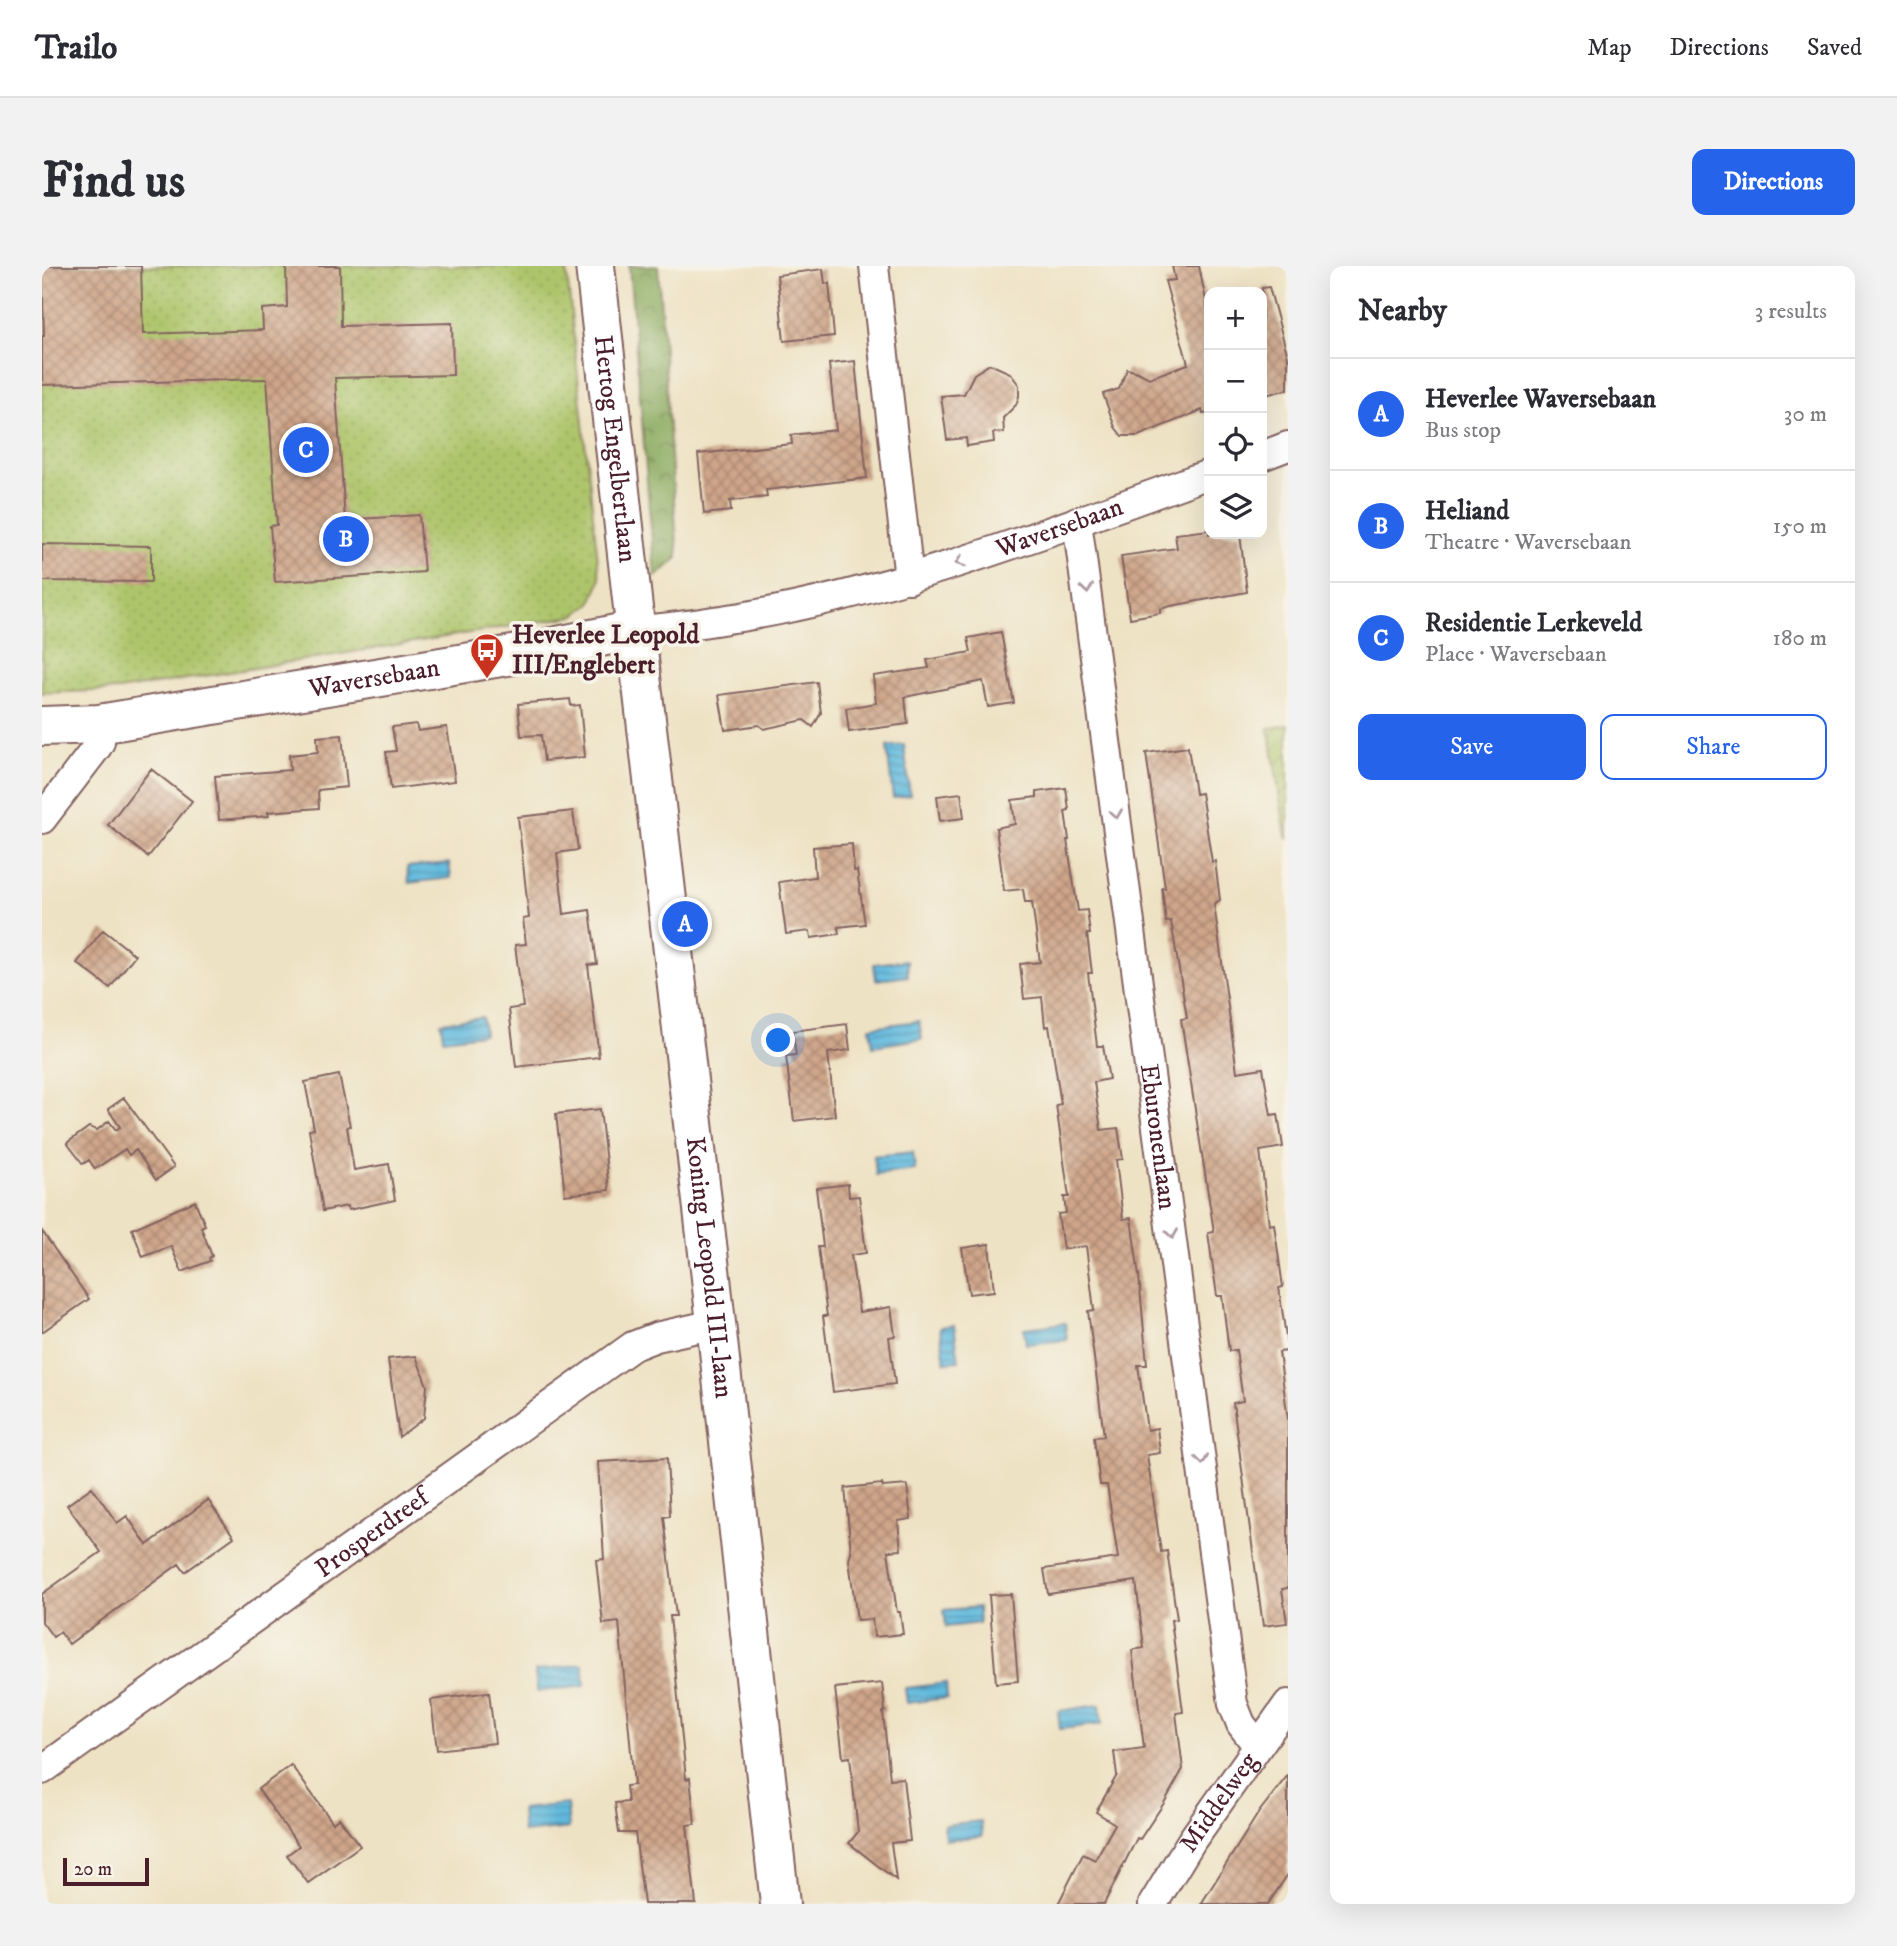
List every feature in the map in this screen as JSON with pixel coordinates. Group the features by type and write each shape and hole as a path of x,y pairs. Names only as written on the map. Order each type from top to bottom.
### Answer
{"street":[{"name":"Hertog Engelbertlaan","path":"595,266 635,630"},
{"path":"874,266 909,579"},
{"path":"1267,454 1288,446"},
{"name":"Waversebaan","path":"42,726 99,723 513,654 635,630 674,628 779,610 909,579 1204,476"},
{"name":"Eburonenlaan","path":"1077,521 1233,1704 1241,1724 1257,1745"},
{"name":"Koning Leopold III-laan","path":"635,630 780,1904"},
{"path":"42,819 100,742 99,723"},
{"name":"Prosperdreef","path":"42,1770 633,1346 656,1337 715,1324"},
{"name":"Middelweg","path":"1153,1904 1192,1840 1288,1704"}],"green space":[{"path":"42,266 566,266 600,580 591,603 574,616 119,690 42,693"},
{"path":"629,266 658,266 678,558 655,577"},
{"path":"1288,725 1288,837 1286,837 1269,728"}],"water":[{"path":"904,745 910,795 893,798 887,747"},
{"path":"449,863 451,878 409,883 407,867"},
{"path":"907,960 908,976 876,980 874,964"},
{"path":"482,1017 484,1034 443,1039 441,1022"},
{"path":"919,1021 922,1039 873,1046 870,1027"},
{"path":"913,1152 915,1170 876,1175 874,1156"},
{"path":"1065,1323 1067,1340 1026,1344 1024,1328"},
{"path":"954,1325 959,1361 945,1362 940,1327"},
{"path":"978,1607 979,1623 946,1627 944,1610"},
{"path":"583,1664 585,1686 537,1692 535,1671"},
{"path":"946,1683 947,1698 907,1703 905,1688"},
{"path":"1100,1705 1102,1724 1060,1729 1058,1711"},
{"path":"567,1804 569,1828 523,1833 521,1809"},
{"path":"981,1821 982,1836 945,1840 944,1825"}],"building":[{"path":"42,266 141,266 143,334 263,330 262,309 287,307 286,266 340,266 341,326 452,323 453,375 335,378 345,520 419,515 424,572 275,582 270,526 277,525 267,379 42,385"},
{"path":"1172,266 1199,266 1204,291 1204,414 1202,410 1138,436 1122,436 1115,427 1103,394 1119,389 1127,369 1149,378 1188,364 1165,281 1175,280"},
{"path":"823,269 825,284 829,283 834,336 784,341 777,275"},
{"path":"1267,287 1288,357 1288,389 1267,395 1267,350"},
{"path":"855,361 867,478 766,490 767,497 730,501 731,511 704,514 698,454 792,444 791,435 836,430 829,364"},
{"path":"990,364 1010,373 1019,385 1016,405 1003,418 1004,432 993,433 994,442 967,446 966,438 947,440 941,396 964,394 974,374"},
{"path":"1204,531 1204,539 1241,539 1247,592 1171,606 1160,609 1160,613 1130,618 1121,556 1177,548 1175,534"},
{"path":"42,544 151,546 151,582 42,581"},
{"path":"1001,632 1014,703 988,707 983,681 905,697 908,724 849,732 846,708 876,703 873,676 929,668 927,660 971,652 968,638"},
{"path":"817,682 821,713 813,727 804,720 764,729 759,725 725,730 719,695"},
{"path":"570,699 571,706 580,705 585,757 544,761 541,735 521,736 518,704"},
{"path":"416,724 418,731 447,727 455,781 391,789 386,752 396,751 392,727"},
{"path":"342,735 347,787 318,790 319,808 268,812 269,816 219,820 215,776 290,770 289,755 318,752 317,737"},
{"path":"1188,747 1195,794 1201,793 1212,862 1215,861 1220,900 1214,904 1237,1072 1263,1068 1271,1115 1278,1114 1283,1147 1260,1151 1269,1225 1274,1224 1283,1287 1279,1288 1288,1351 1279,1352 1288,1420 1288,1588 1282,1589 1287,1623 1263,1626 1233,1403 1243,1401 1236,1350 1229,1351 1222,1296 1217,1296 1208,1233 1214,1232 1181,1019 1187,1018 1171,921 1166,922 1162,888 1165,888 1146,753"},
{"path":"151,769 192,801 148,857 108,825"},
{"path":"1066,788 1069,810 1065,811 1067,840 1078,911 1087,910 1090,934 1087,934 1092,973 1088,973 1097,1046 1103,1046 1109,1079 1094,1082 1101,1130 1118,1128 1123,1159 1116,1160 1123,1219 1131,1218 1139,1276 1147,1365 1138,1365 1147,1430 1157,1428 1160,1453 1147,1455 1161,1552 1167,1551 1177,1619 1171,1620 1183,1712 1176,1713 1183,1769 1140,1839 1137,1838 1104,1904 1058,1904 1083,1854 1095,1860 1115,1824 1096,1812 1117,1775 1114,1752 1144,1748 1132,1650 1144,1648 1136,1581 1048,1594 1044,1569 1118,1558 1107,1485 1100,1485 1094,1437 1104,1436 1088,1311 1094,1310 1086,1246 1063,1249 1058,1214 1066,1213 1064,1197 1069,1197 1056,1105 1061,1104 1049,1026 1045,1027 1042,997 1024,999 1020,964 1040,962 1032,902 1025,902 1023,889 1004,891 996,828 1015,824 1012,800 1037,797 1037,792"},
{"path":"961,793 964,818 940,821 937,796"},
{"path":"573,811 578,850 557,853 564,914 590,910 597,964 588,965 599,1057 516,1067 509,1009 523,1007 515,945 526,944 523,919 529,918 518,817"},
{"path":"852,844 854,871 857,870 865,924 838,927 839,934 811,938 810,931 786,934 779,882 815,877 813,847"},
{"path":"103,930 135,955 110,988 77,963"},
{"path":"847,1024 850,1050 828,1053 835,1116 794,1121 786,1056 796,1055 792,1031"},
{"path":"339,1075 350,1126 347,1127 354,1170 389,1164 395,1200 348,1210 347,1206 323,1211 309,1130 314,1129 305,1082"},
{"path":"124,1098 174,1167 156,1180 136,1150 129,1155 125,1149 95,1169 89,1160 83,1164 67,1143 89,1127 97,1130 109,1121 116,1130 120,1127 108,1109"},
{"path":"600,1109 609,1190 565,1195 556,1114"},
{"path":"848,1184 849,1197 859,1196 866,1253 851,1255 859,1312 891,1307 895,1336 889,1337 895,1384 833,1392 823,1316 827,1316 818,1247 823,1247 816,1188"},
{"path":"195,1201 205,1225 201,1227 212,1256 210,1261 182,1272 171,1246 143,1257 132,1229"},
{"path":"42,1231 89,1299 42,1332"},
{"path":"989,1244 994,1291 969,1294 962,1248"},
{"path":"416,1356 427,1386 424,1418 399,1437 388,1359"},
{"path":"667,1458 670,1516 664,1517 676,1616 670,1616 686,1779 690,1778 695,1824 687,1825 696,1904 644,1904 635,1833 619,1833 615,1803 628,1802 626,1786 634,1785 619,1622 603,1624 596,1560 604,1559 598,1462"},
{"path":"882,1484 883,1487 907,1485 911,1519 898,1521 901,1550 888,1551 903,1634 874,1637 872,1619 857,1620 849,1560 851,1552 845,1488"},
{"path":"92,1487 117,1523 127,1516 147,1545 208,1500 234,1537 185,1572 179,1564 69,1644 60,1632 53,1637 42,1622 42,1594 101,1552 67,1505"},
{"path":"1011,1594 1018,1681 996,1683 989,1595"},
{"path":"882,1683 890,1779 903,1778 910,1841 891,1843 896,1880 849,1843 858,1832 850,1757 843,1758 835,1688"},
{"path":"489,1692 495,1743 437,1750 431,1700"},
{"path":"291,1765 333,1823 339,1818 360,1846 308,1883 287,1855 299,1846 258,1789"},
{"path":"1288,1775 1288,1874 1268,1904 1201,1904 1259,1812"}],"place":[{"name":"Residentie Lerkeveld","path":"306,450"},
{"name":"Heliand","path":"346,539"},
{"name":"Heverlee Leopold III/Englebert","path":"487,680"},
{"name":"Heverlee Waversebaan","path":"685,924"}]}
